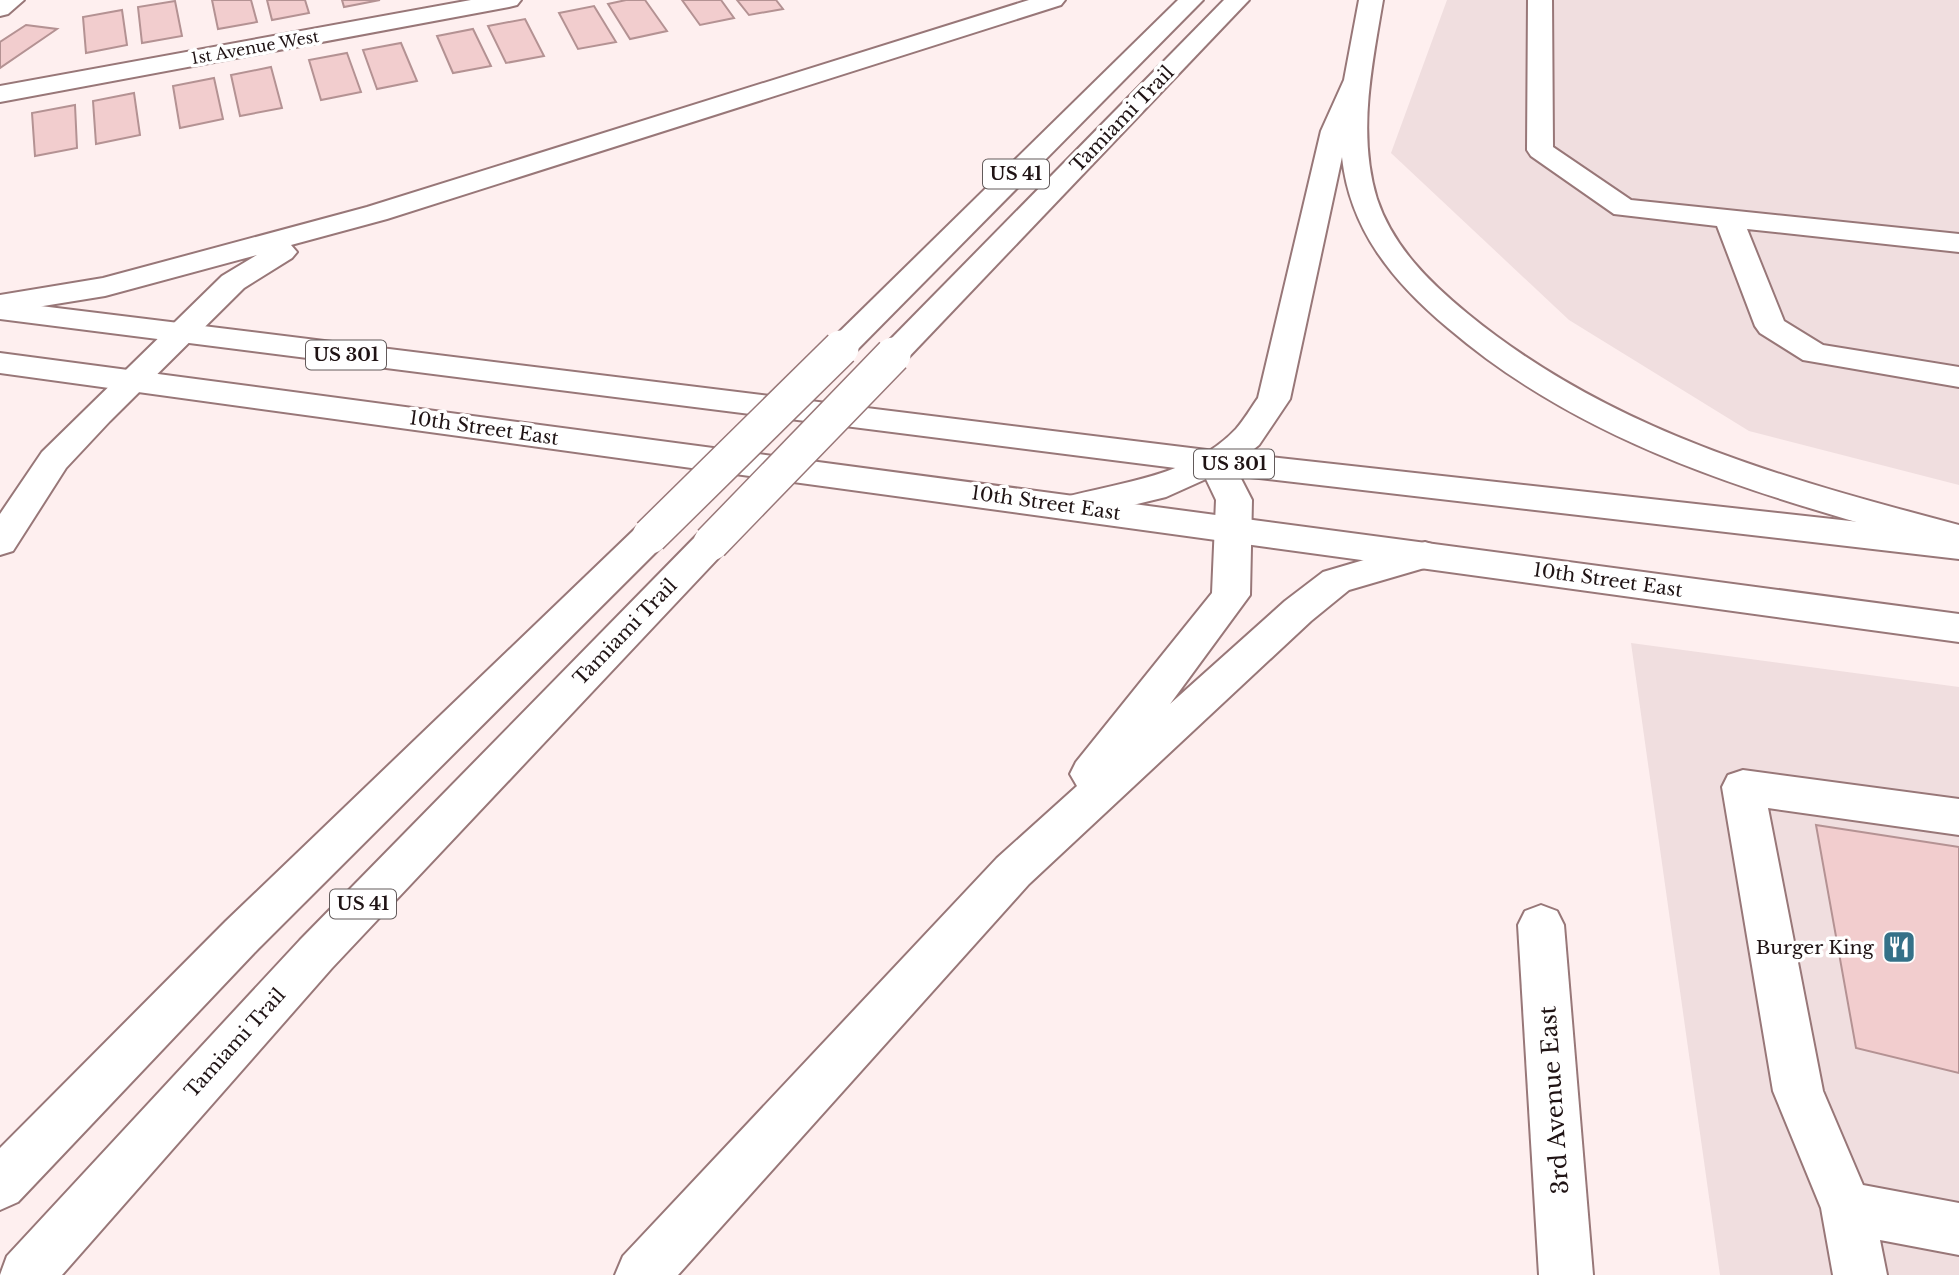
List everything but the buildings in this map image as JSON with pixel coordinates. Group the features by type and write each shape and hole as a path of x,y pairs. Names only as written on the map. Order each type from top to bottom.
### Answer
{"main road":[{"path":"0,9 12,0"},
{"name":"1st Avenue West","path":"0,94 509,0"},
{"path":"0,304 105,287 377,214 1053,0"},
{"name":"Tamiami Trail","path":"0,1184 242,935 841,348 1191,0"},
{"name":"Tamiami Trail","path":"26,1275 316,954 1237,0"},
{"path":"1371,0 1357,80 1352,130 1364,202 1396,260 1422,290 1477,341 1545,387 1654,442 1764,485 1959,538"},
{"path":"1540,0 1540,150 1624,208 1959,243"},
{"path":"1074,507 1154,489 1215,462 1247,437 1274,399 1331,142 1357,80"},
{"path":"0,542 54,460 233,282 268,260 377,214"},
{"path":"1728,219 1771,326 1814,353 1959,377"},
{"path":"0,310 182,335"},
{"name":"US 301","path":"182,335 1215,462 1959,546"},
{"name":"10th Street East","path":"0,363 1959,628"},
{"path":"642,1275 1013,871 1231,595 1234,500 1215,462"},
{"path":"1013,871 1298,611 1336,581 1425,555"},
{"path":"1860,1275 1847,1208 1798,1091 1744,787 1959,817"},
{"name":"3rd Avenue East","path":"1541,925 1566,1275"},
{"path":"1847,1208 1959,1229"}],"shaded area":[{"path":"1447,0 1959,0 1959,485 1749,431 1569,320 1391,153"},
{"path":"1631,643 1959,687 1959,1275 1720,1275"}],"place":[{"name":"Burger King","path":"1899,947"}]}
